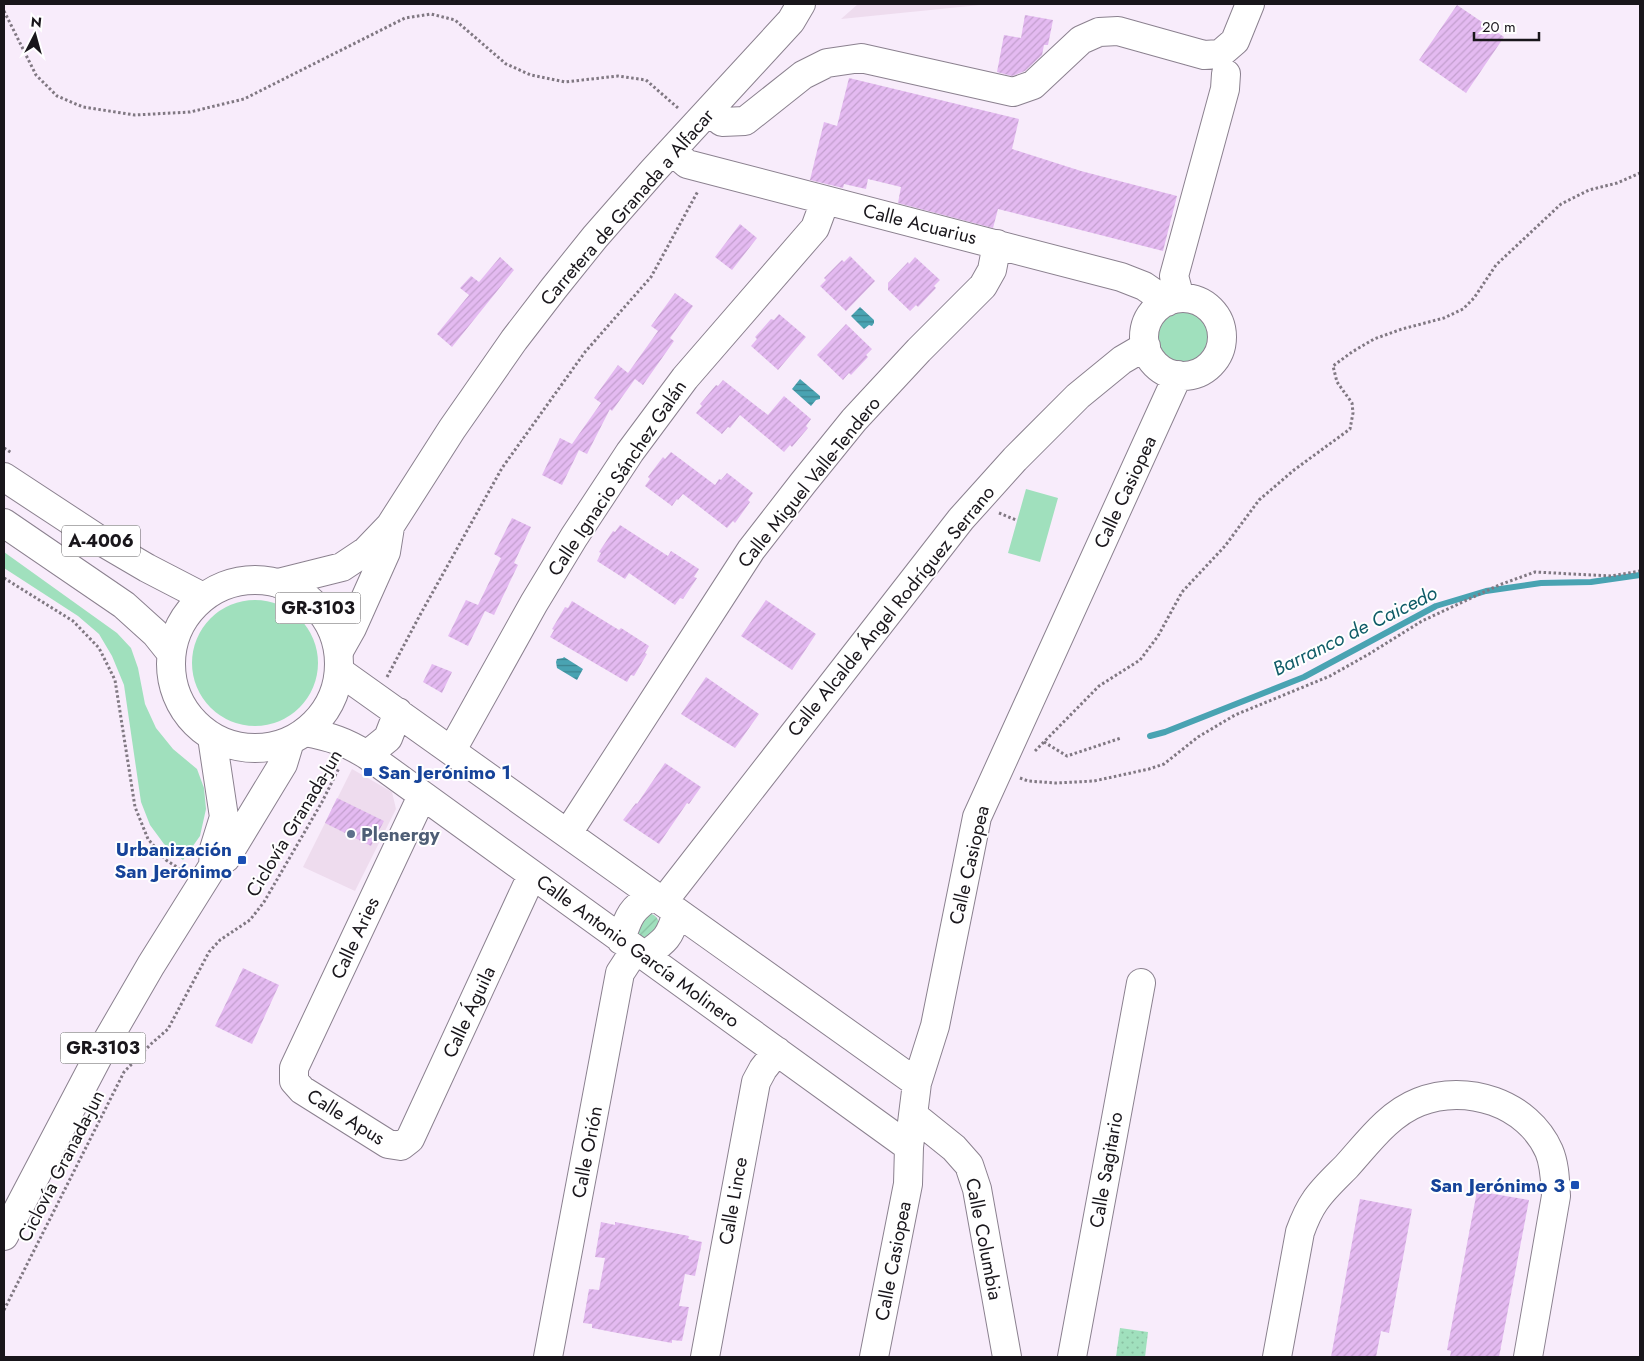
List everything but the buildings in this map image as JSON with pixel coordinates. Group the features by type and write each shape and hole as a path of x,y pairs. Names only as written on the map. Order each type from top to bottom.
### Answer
{"street":[{"name":"Carretera de Granada a Alfacar","path":"278,583 342,567 366,551 390,526 452,429 520,333 595,237 796,12 817,4"},
{"path":"703,118 722,122 745,121 803,75 827,63 861,58 1013,92 1033,85 1081,40 1099,32 1118,31 1204,55 1220,54 1235,41 1250,4"},
{"path":"1173,300 1174,276 1225,89 1226,74"},
{"name":"Calle Acuarius","path":"672,151 687,164 1121,277 1173,300"},
{"name":"Calle Ignacio Sánchez Galán","path":"452,750 534,603 574,537 630,452 685,378 815,228 825,201"},
{"name":"Calle Miguel Valle-Tendero","path":"568,833 751,550 854,420 919,350 983,286 992,270 997,244"},
{"path":"1193,299 1205,304 1215,314 1221,325 1222,338 1220,351 1217,356 1203,371 1191,375 1178,375 1167,372 1157,366 1150,357 1146,346 1144,333 1148,320 1156,310 1173,300 1193,299"},
{"name":"Calle Alcalde Ángel Rodríguez Serrano","path":"665,903 960,519 1078,396 1122,360 1146,346"},
{"name":"Calle Casiopea","path":"874,1357 908,1184 909,1147 916,1083 935,1026 977,817 1178,375"},
{"name":"A-4006","path":"4,477 106,544 203,597"},
{"name":"A-4006","path":"4,523 124,605 155,633 170,653"},
{"name":"Carretera de Granada a Alfacar","path":"339,661 386,552 390,526"},
{"name":"GR-3103","path":"252,580 278,583 300,593 318,608 331,628 339,661 334,696 320,718 297,737 264,748 237,747 212,737 193,722 178,702 171,678 170,653 176,632 188,613 203,597 226,584 252,580"},
{"path":"339,661 452,750 916,1083"},
{"path":"362,752 388,738 386,699"},
{"name":"GR-3103","path":"208,875 224,817 218,766 212,737"},
{"name":"GR-3103","path":"4,1236 100,1053 150,964 208,875 226,858 283,764 297,737"},
{"name":"Calle Antonio García Molinero","path":"297,737 332,738 352,745 909,1147"},
{"name":"Calle Aries","path":"294,1081 294,1068 422,796"},
{"name":"Calle Águila","path":"401,1146 410,1139 532,875"},
{"path":"640,903 665,903 668,938 634,949 631,913 640,903"},
{"name":"Calle Orión","path":"548,1357 620,973 634,949"},
{"name":"Calle Sagitario","path":"1072,1357 1141,982"},
{"name":"Calle Lince","path":"705,1357 756,1082 777,1051"},
{"name":"Calle Apus","path":"294,1081 302,1090 388,1144 401,1146"},
{"path":"1277,1357 1300,1232 1305,1217 1315,1200 1383,1127 1400,1112 1419,1102 1442,1096 1464,1095 1486,1098 1505,1106 1524,1118 1538,1133 1549,1151 1554,1170 1556,1196 1528,1357"},
{"name":"Calle Columbia","path":"912,1116 954,1148 969,1165 976,1189 1007,1357"}],"path":[{"path":"4,12 36,75 57,96 83,107 135,115 190,112 244,99 405,18 431,14 455,20 506,64 532,75 565,82 618,76 646,80 703,118"},
{"path":"1030,756 1099,686 1140,660 1158,636 1182,592 1225,546 1260,500 1294,470 1350,429 1353,413 1352,403 1337,382 1333,366 1374,339 1402,328 1444,318 1463,308 1474,298 1496,265 1561,204 1589,190 1617,183 1640,173"},
{"path":"386,699 420,615 502,468 585,352 651,277 700,188"},
{"path":"998,512 1016,520"},
{"path":"1012,776 1028,781 1056,783 1094,781 1149,769 1164,764 1198,737 1235,715 1330,676 1422,620 1499,585 1535,572 1611,576 1640,571"},
{"path":"4,578 73,621 99,648 114,680 135,807 148,839 166,860 208,875"},
{"path":"1044,742 1068,756 1121,738"},
{"name":"Ciclovía Granada-Jun","path":"4,1310 124,1072 168,1029 209,952 220,940 250,920 264,902 322,802 346,753 362,752"}],"shaded area":[{"path":"858,4 990,4 841,19"},
{"name":"Plenergy","path":"352,769 392,792 396,809 355,891 303,867"}],"green space":[{"path":"1183,310 1193,312 1201,318 1207,326 1209,336 1207,346 1201,354 1193,360 1183,362 1173,360 1165,354 1159,346 1157,336 1159,326 1165,318 1173,312"},
{"path":"1026,489 1058,498 1040,562 1008,553"},
{"path":"4,552 117,633 131,648 138,668 145,704 156,728 173,749 197,769 204,788 206,809 200,836 183,860 164,844 150,825 141,802 124,685 112,656 99,634 78,616 4,568"},
{"path":"255,600 279,605 299,619 313,639 318,663 313,687 299,707 279,721 255,726 231,721 211,707 197,687 192,663 197,639 211,619 231,605"},
{"path":"648,913 657,918 659,932 644,939 637,934 635,922"},
{"path":"1120,1328 1148,1332 1145,1357 1116,1357"}],"water":[{"path":"860,307 874,320 872,326 869,325 864,329 851,316"},
{"path":"800,379 820,396 820,399 816,400 811,406 792,389"},
{"path":"564,657 583,669 577,680 557,668 557,659"}],"waterway":[{"name":"Barranco de Caicedo","path":"1150,736 1165,732 1304,677 1436,606 1486,591 1541,583 1591,582 1640,575"}],"place":[{"name":"San Jerónimo 1","path":"368,772"},
{"name":"Plenergy","path":"351,834"},
{"name":"Urbanización San Jerónimo","path":"242,860"},
{"name":"San Jerónimo 3","path":"1575,1185"}]}
